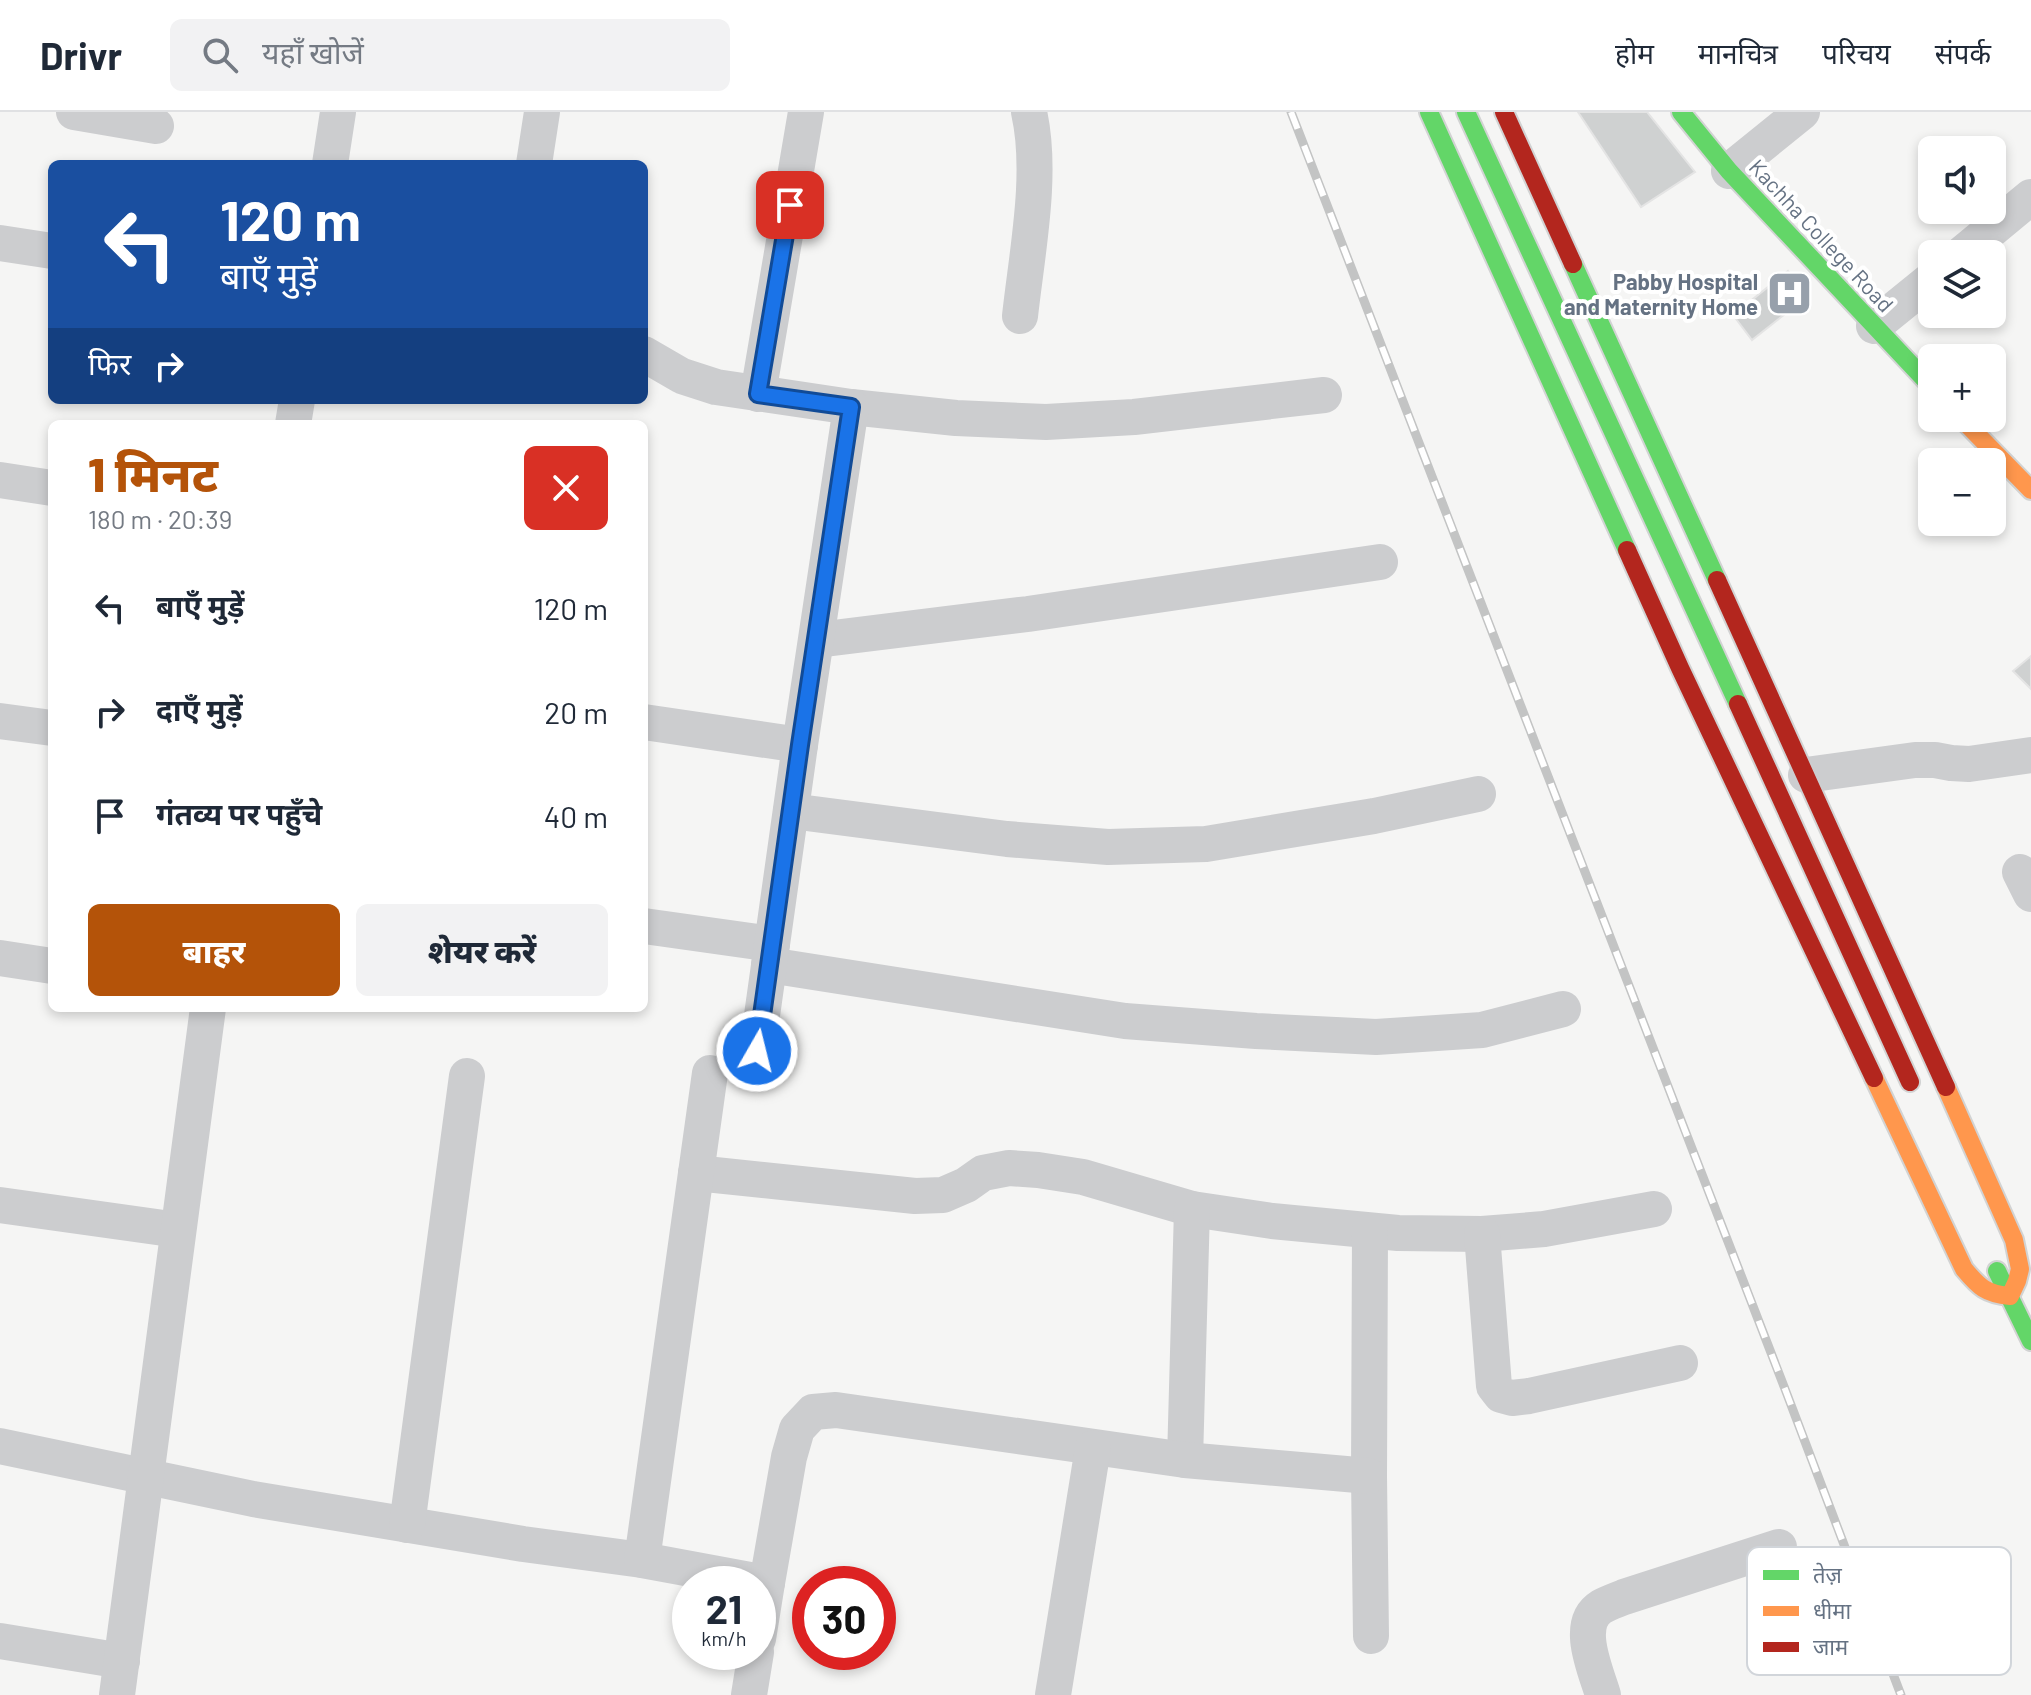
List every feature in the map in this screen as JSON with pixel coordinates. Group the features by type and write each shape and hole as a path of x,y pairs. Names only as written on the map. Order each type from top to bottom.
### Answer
{"street":[{"path":"74,112 156,126"},
{"path":"331,160 338,112"},
{"path":"535,160 542,112"},
{"path":"758,394 806,112"},
{"path":"1020,316 1034,182 1033,129 1029,112"},
{"path":"1429,112 1680,668 1964,1269 1990,1295 2018,1298"},
{"path":"1466,112 1916,1097"},
{"path":"1504,112 2014,1240 2019,1260 2018,1298"},
{"name":"Kachha College Road","path":"1681,112 1729,171 1918,372"},
{"path":"1729,171 1802,112"},
{"path":"1979,240 2031,197"},
{"path":"0,243 48,250"},
{"path":"1874,326 1918,290"},
{"path":"648,356 682,376 716,387 851,407 956,418 1046,422 1134,417 1324,395"},
{"path":"757,1051 851,407"},
{"path":"1975,432 2031,490"},
{"path":"0,480 48,487"},
{"path":"817,640 1028,614 1380,562"},
{"path":"0,721 48,727"},
{"path":"648,723 800,745"},
{"path":"1806,775 1915,760 1969,764 2031,755"},
{"path":"791,811 1007,839 1108,847 1206,844 1374,816 1478,794"},
{"path":"648,927 771,954 1125,1021 1376,1037 1482,1030 1563,1009"},
{"path":"0,958 48,965"},
{"path":"0,1641 119,1678 207,1012"},
{"path":"642,1560 710,1073"},
{"path":"407,1525 467,1076"},
{"path":"696,1173 915,1196 943,1195 983,1173 1009,1168 1038,1170 1083,1177 1192,1209 1272,1221 1398,1233 1482,1234 1544,1229 1654,1209"},
{"path":"0,1205 178,1230"},
{"path":"1185,1460 1192,1209"},
{"path":"1370,1231 1371,1636"},
{"path":"1482,1234 1494,1386 1501,1395 1512,1398 1529,1396 1680,1363"},
{"path":"1989,1256 2018,1298 2031,1341"},
{"path":"770,1566 789,1457 797,1429 813,1412 836,1410 1185,1460 1369,1476"},
{"path":"0,1446 253,1499 675,1566"},
{"path":"1053,1695 1093,1448"},
{"path":"1603,1695 1587,1639 1589,1619 1600,1608 1624,1597 1747,1557"},
{"path":"749,1695 753,1670"}],"building":[{"path":"1578,112 1647,112 1695,172 1641,207"},
{"path":"1788,271 1808,296 1752,340 1733,315"},
{"path":"2031,656 2031,689 2013,671"}],"railway":[{"path":"1291,112 1845,1547"},
{"path":"1893,1675 1901,1695"}],"traffic: fast":[{"path":"1429,112 1627,550"},
{"path":"1466,112 1738,704"},
{"path":"1681,112 1729,171 1918,372"},
{"path":"1573,264 1717,580"},
{"path":"1997,1271 2031,1341"}],"traffic: slow":[{"path":"1975,432 2031,490"},
{"path":"1874,1078 1964,1269 1984,1288 2010,1296 2020,1269 2014,1240 1946,1087"}],"traffic: jam":[{"path":"1504,112 1573,264"},
{"path":"1627,550 1874,1078"},
{"path":"1717,580 1946,1087"},
{"path":"1738,704 1910,1082"}],"place":[{"name":"Pabby Hospital and Maternity Home","path":"1789,294"}],"route":[{"path":"757,1051 851,407 758,394 790,205"}]}
